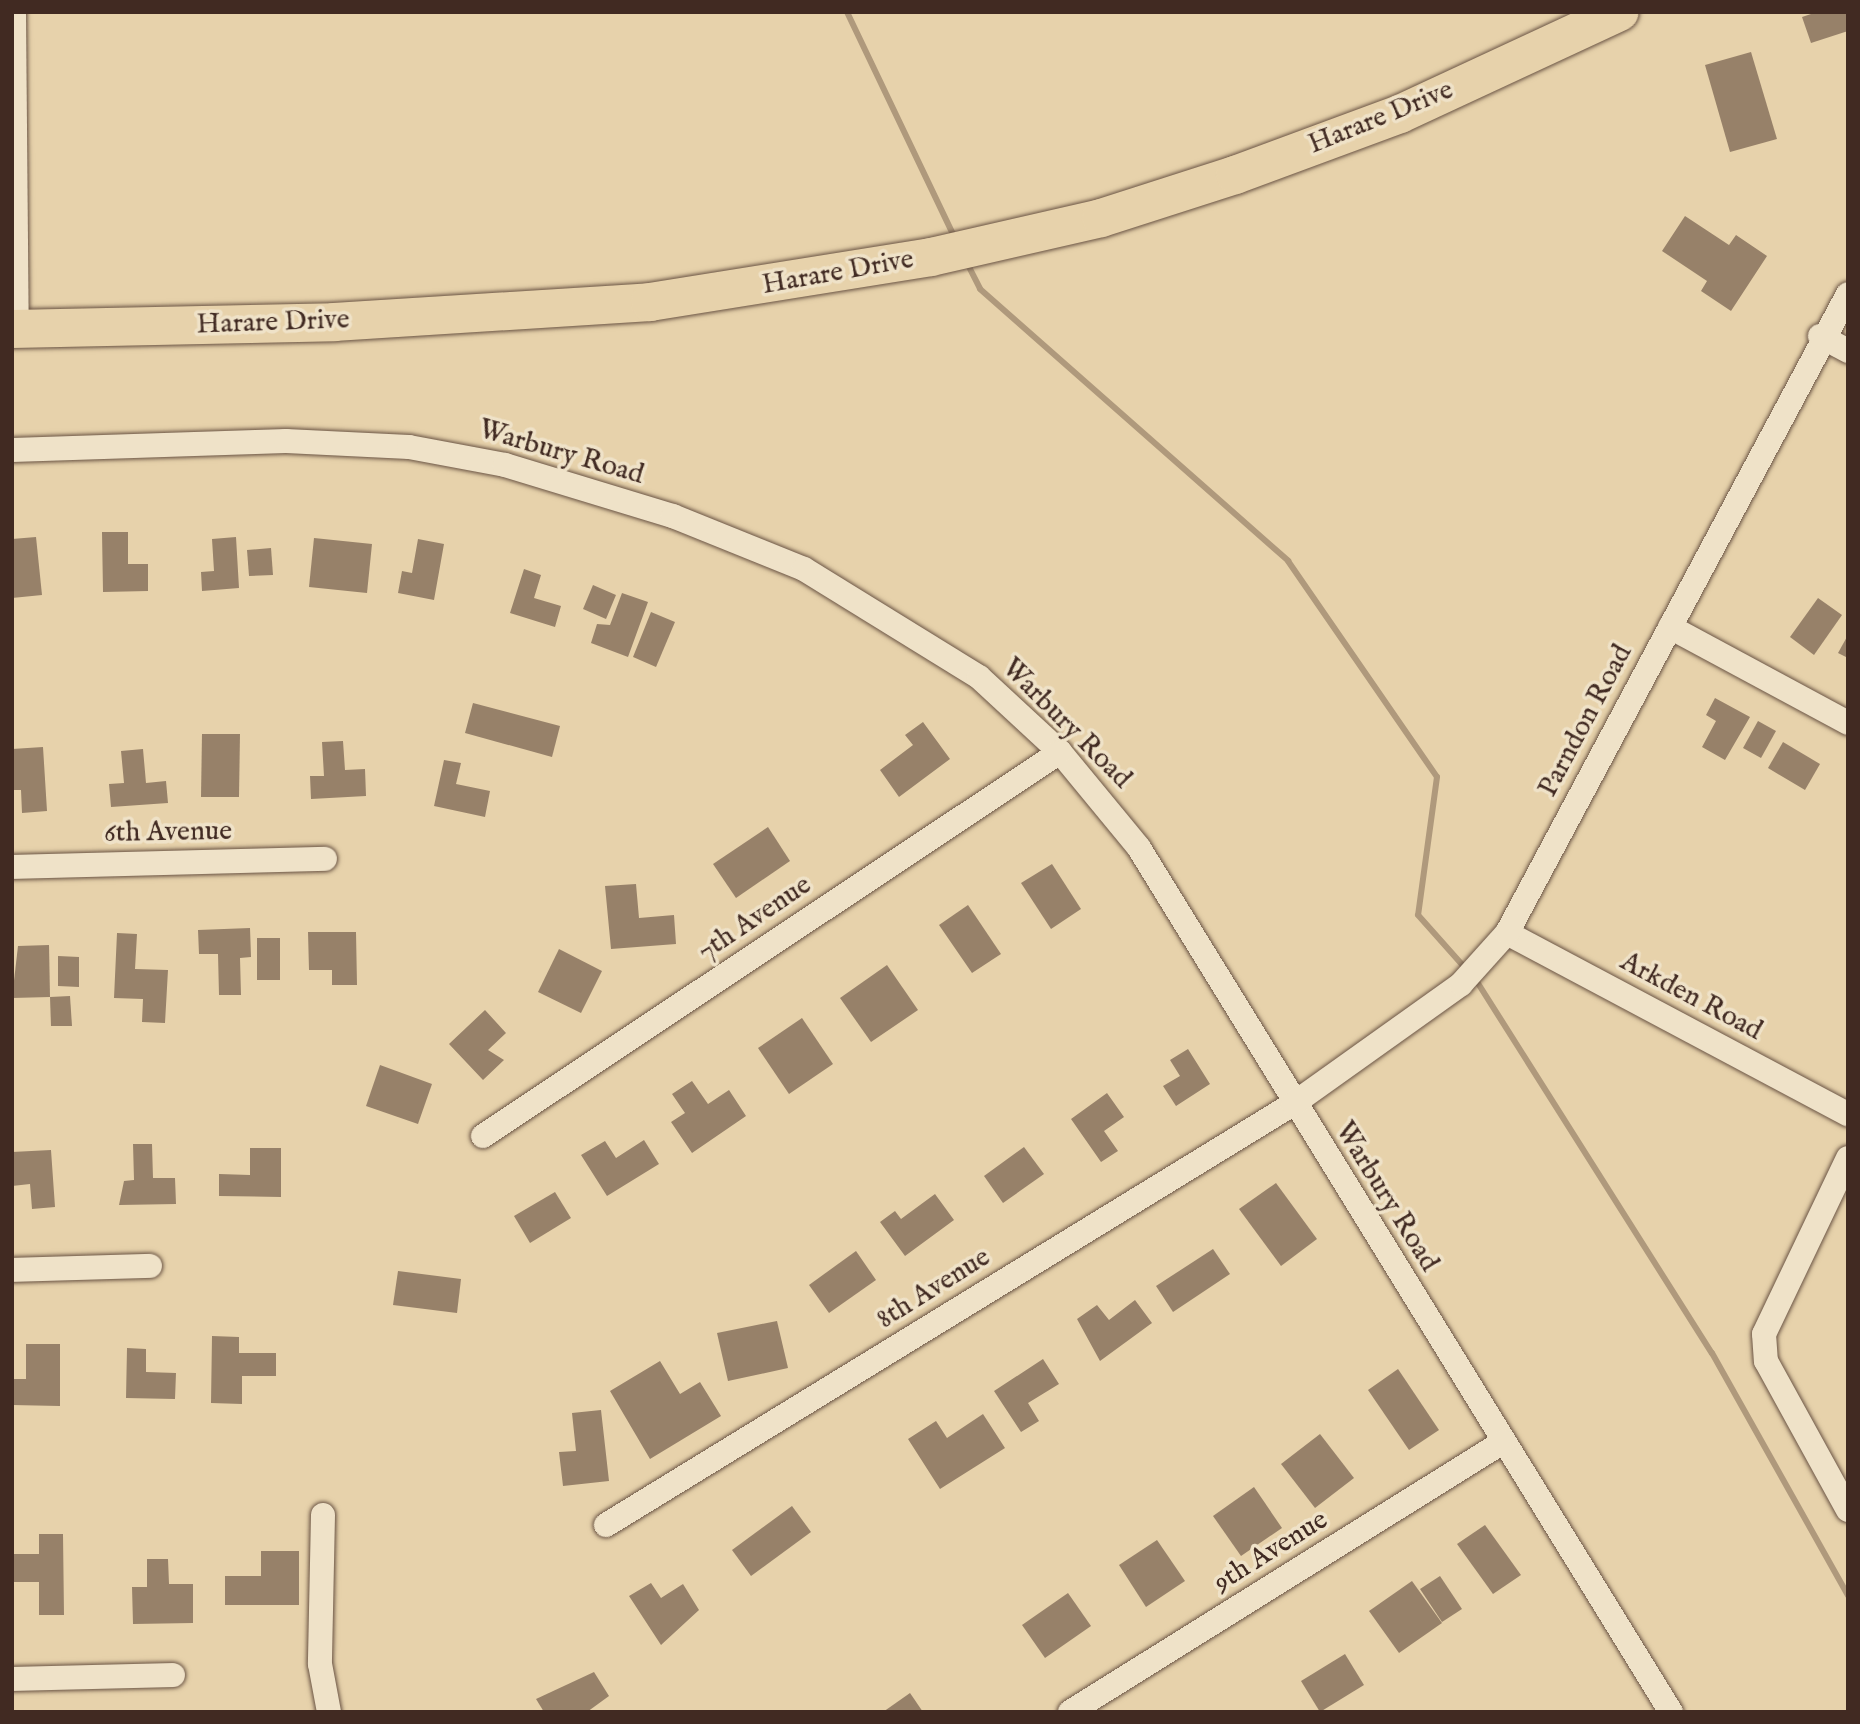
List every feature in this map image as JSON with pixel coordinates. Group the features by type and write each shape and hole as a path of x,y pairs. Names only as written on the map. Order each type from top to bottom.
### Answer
{"main road":[{"name":"Harare Drive","path":"15,329 334,322 612,305 931,257 1101,218 1235,175 1400,114 1620,12"}],"street":[{"path":"14,12 15,329"},
{"name":"Parndon Road","path":"1293,1104 1461,984 1507,933 1670,627 1820,336 1848,294"},
{"path":"1820,336 1848,351"},
{"name":"Warbury Road","path":"12,450 286,441 409,447 505,465 673,516 804,569 979,677 1060,752 1139,848 1293,1104 1671,1712"},
{"path":"1670,627 1848,723"},
{"name":"7th Avenue","path":"483,1136 1060,752"},
{"name":"6th Avenue","path":"12,867 325,859"},
{"name":"Arkden Road","path":"1507,933 1848,1114"},
{"name":"8th Avenue","path":"606,1525 1293,1104"},
{"path":"1848,1158 1764,1334 1766,1361 1848,1510"},
{"path":"12,1270 150,1266"},
{"name":"9th Avenue","path":"1070,1712 1503,1442"},
{"path":"323,1514 320,1664 330,1712"},
{"path":"12,1679 173,1675"}],"building":[{"path":"1817,12 1848,12 1848,31 1811,43 1802,17"},
{"path":"1751,52 1777,139 1730,152 1705,65"},
{"path":"1685,216 1729,245 1736,235 1767,256 1731,311 1701,291 1707,281 1662,251"},
{"path":"102,532 128,532 128,564 148,564 148,591 103,592"},
{"path":"36,537 42,595 12,598 12,539"},
{"path":"236,537 239,588 202,591 201,572 214,571 212,539"},
{"path":"314,538 372,544 367,593 309,587"},
{"path":"418,539 444,544 434,600 398,593 402,571 412,573"},
{"path":"271,548 273,575 249,576 247,550"},
{"path":"524,569 541,575 534,598 561,606 555,627 510,613"},
{"path":"593,585 616,595 606,619 583,609"},
{"path":"622,593 648,602 628,657 591,643 597,624 610,625"},
{"path":"1818,598 1842,615 1814,655 1790,637"},
{"path":"651,612 675,622 656,667 633,657"},
{"path":"1848,635 1848,658 1838,653"},
{"path":"1715,698 1750,717 1725,760 1702,747 1716,721 1706,715"},
{"path":"473,703 560,726 552,757 465,733"},
{"path":"1758,721 1776,731 1761,758 1743,748"},
{"path":"923,722 950,759 899,797 880,770 913,745 905,735"},
{"path":"202,734 240,734 239,797 201,797"},
{"path":"343,741 345,770 365,769 366,796 311,799 310,776 324,776 322,742"},
{"path":"1783,742 1820,764 1805,790 1768,768"},
{"path":"43,747 47,811 22,813 21,790 12,790 12,749"},
{"path":"143,749 146,783 166,781 168,803 111,807 109,784 124,783 121,751"},
{"path":"444,760 461,763 456,784 490,791 485,817 434,806"},
{"path":"768,827 790,861 736,898 713,864"},
{"path":"1052,864 1081,909 1051,929 1021,883"},
{"path":"636,884 639,918 674,915 676,944 611,949 605,886"},
{"path":"968,905 1001,954 972,973 939,925"},
{"path":"250,928 251,957 240,958 241,995 219,995 218,954 199,954 198,930"},
{"path":"308,932 356,932 357,985 332,985 332,970 309,970"},
{"path":"117,933 137,934 135,969 168,970 165,1023 142,1022 143,999 114,998"},
{"path":"257,938 280,938 280,980 257,980"},
{"path":"49,945 50,997 12,998 18,946"},
{"path":"559,949 602,971 581,1013 538,992"},
{"path":"58,956 79,957 79,987 58,986"},
{"path":"887,965 918,1010 871,1042 840,998"},
{"path":"70,996 72,1026 51,1026 50,997"},
{"path":"485,1010 506,1033 488,1050 504,1060 483,1080 449,1044"},
{"path":"802,1018 833,1064 789,1094 758,1048"},
{"path":"1188,1049 1210,1084 1176,1106 1163,1086 1180,1076 1170,1060"},
{"path":"380,1065 432,1084 418,1124 366,1106"},
{"path":"692,1081 708,1104 729,1090 746,1116 692,1153 671,1122 685,1113 672,1094"},
{"path":"1107,1093 1124,1117 1104,1131 1118,1151 1101,1162 1071,1119"},
{"path":"644,1140 659,1164 607,1196 581,1155 605,1141 616,1158"},
{"path":"133,1144 152,1144 153,1178 175,1178 176,1204 119,1205 124,1181 134,1180"},
{"path":"1024,1147 1044,1174 1003,1203 984,1176"},
{"path":"250,1148 281,1148 281,1197 219,1196 219,1174 250,1175"},
{"path":"51,1150 55,1207 32,1209 30,1184 12,1186 12,1152"},
{"path":"1276,1183 1317,1239 1281,1266 1239,1209"},
{"path":"555,1192 571,1218 530,1243 514,1216"},
{"path":"935,1194 954,1220 905,1256 880,1222 895,1211 901,1219"},
{"path":"1213,1249 1230,1274 1173,1312 1156,1286"},
{"path":"856,1251 876,1280 829,1313 809,1285"},
{"path":"398,1271 461,1279 457,1313 393,1305"},
{"path":"1135,1300 1152,1323 1100,1361 1077,1319 1097,1305 1109,1320"},
{"path":"777,1321 788,1368 728,1381 717,1333"},
{"path":"212,1336 239,1337 239,1353 276,1353 276,1376 242,1376 242,1404 211,1403"},
{"path":"26,1344 60,1344 60,1406 12,1405 12,1379 26,1379"},
{"path":"127,1348 146,1349 146,1372 176,1373 175,1399 126,1398"},
{"path":"1043,1359 1059,1384 1028,1403 1039,1421 1021,1432 994,1391"},
{"path":"660,1361 680,1394 700,1382 721,1416 650,1459 610,1391"},
{"path":"1398,1369 1439,1430 1409,1450 1368,1390"},
{"path":"601,1410 609,1481 563,1486 559,1452 576,1451 572,1413"},
{"path":"983,1414 1005,1448 940,1489 908,1439 936,1421 947,1438"},
{"path":"1320,1434 1354,1478 1315,1508 1281,1464"},
{"path":"1254,1487 1282,1528 1241,1556 1213,1516"},
{"path":"792,1506 811,1532 751,1576 732,1550"},
{"path":"1485,1525 1521,1575 1493,1594 1457,1544"},
{"path":"39,1534 63,1534 64,1615 39,1615 39,1582 12,1582 12,1554 39,1554"},
{"path":"1157,1540 1185,1581 1146,1607 1119,1565"},
{"path":"261,1551 299,1551 299,1605 225,1605 225,1576 261,1576"},
{"path":"147,1559 168,1559 169,1584 193,1584 193,1623 133,1624 132,1587 147,1587"},
{"path":"1440,1576 1462,1609 1442,1622 1420,1589"},
{"path":"1412,1581 1442,1623 1399,1653 1369,1611"},
{"path":"651,1583 661,1598 683,1584 699,1610 661,1645 629,1596"},
{"path":"1068,1593 1091,1626 1045,1658 1022,1625"},
{"path":"1345,1654 1364,1685 1320,1712 1301,1681"},
{"path":"594,1672 609,1696 587,1712 544,1712 536,1699"},
{"path":"910,1693 923,1712 883,1712"}],"waterway":[{"path":"847,12 955,238"},
{"path":"966,261 980,289 1288,561 1437,777 1418,915 1466,969"},
{"path":"1474,977 1712,1353 1848,1595"}]}
